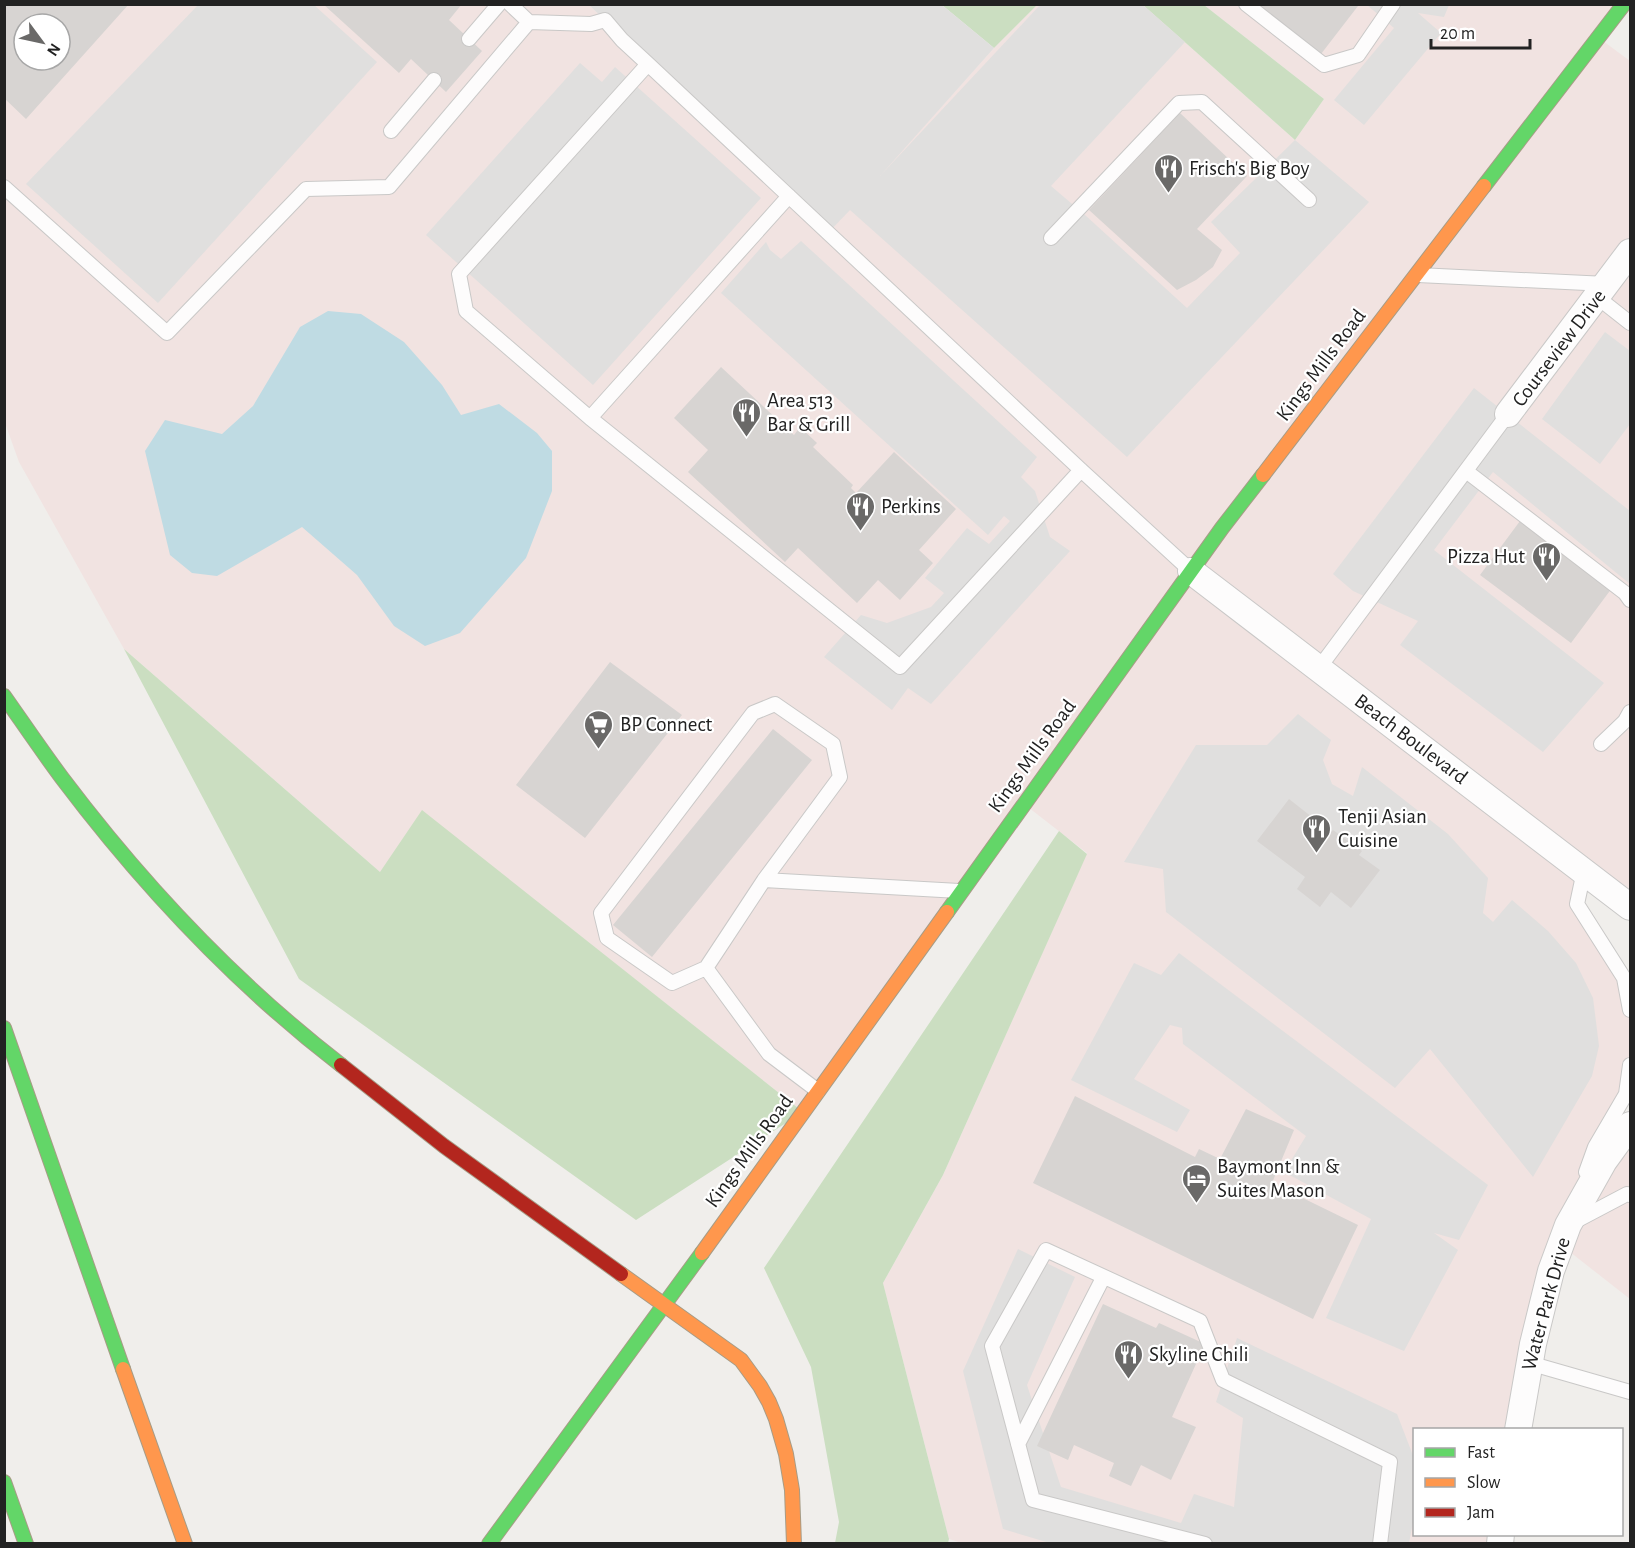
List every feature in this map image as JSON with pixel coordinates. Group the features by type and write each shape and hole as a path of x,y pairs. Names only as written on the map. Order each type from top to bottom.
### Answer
{"main road":[{"name":"Kings Mills Road","path":"489,1544 665,1304 1222,528 1624,4"},
{"path":"4,696 62,778 140,874 173,911 261,998 317,1047 435,1139 741,1360 769,1401 785,1449 792,1498 794,1544"},
{"path":"4,1028 185,1544"},
{"path":"4,1482 26,1544"}],"street":[{"name":"Courseview Drive","path":"1508,414 1630,252"},
{"name":"Beach Boulevard","path":"1191,571 1630,907"},
{"name":"Water Park Drive","path":"1518,1428 1529,1363 1551,1271 1568,1225 1604,1161 1630,1125"}],"lane":[{"path":"470,39 499,4"},
{"path":"510,4 529,22 591,24 605,20 622,40 1191,571"},
{"path":"1246,4 1324,65 1358,55 1393,4"},
{"path":"4,187 167,333 306,189 389,187 529,22"},
{"path":"648,64 459,274 466,311 590,418 900,667 1081,470"},
{"path":"391,131 434,80"},
{"path":"1051,238 1179,103 1202,102 1309,200"},
{"path":"590,418 789,196"},
{"path":"1416,275 1602,290 1630,323"},
{"path":"1319,668 1508,414"},
{"path":"1466,471 1625,593 1630,600"},
{"path":"775,704 833,744 840,777 764,880 706,968 672,983 607,938 601,913 753,713 775,704"},
{"path":"1601,744 1625,721 1630,712"},
{"path":"1584,872 1578,904 1624,978 1630,1010"},
{"path":"764,880 961,891"},
{"path":"706,968 769,1054 818,1091"},
{"path":"1568,1225 1595,1147 1626,1094 1630,1065"},
{"path":"1568,1225 1627,1194 1630,1195"},
{"path":"1205,1544 1033,1500 992,1346 1046,1250 1200,1321 1223,1380 1390,1462 1380,1544"},
{"path":"1018,1444 1103,1278"},
{"path":"1529,1363 1630,1392"}],"shaded area":[{"path":"199,4 314,5 377,62 158,303 26,184"},
{"path":"5,5 589,5 828,233 994,48 1037,5 1143,5 1295,140 1324,99 1204,5 1624,5 1599,38 1630,61 1630,907 1584,872 1578,904 1624,978 1630,1010 1630,1065 1626,1094 1595,1147 1630,1125 1630,1299 1561,1245 1518,1428 1413,1428 1413,1536 1501,1536 1500,1543 965,1544 949,1539 883,1283 943,1175 1087,853 1024,804 803,1112 422,811 381,873 124,649 19,462 5,423"},
{"path":"589,5 942,5 994,48 880,176 1040,5 1143,5 1185,42 1051,186 1187,308 1240,253 1211,222 1295,140 1369,202 1127,457 850,210 828,233"},
{"path":"1367,5 1449,5 1444,17 1418,13 1441,33 1364,125 1334,100 1394,28"},
{"path":"580,63 602,82 615,67 761,198 593,385 426,235"},
{"path":"801,241 1037,457 1021,477 1035,491 1050,537 1070,551 931,704 908,688 892,710 824,657 861,615 887,623 931,607 944,593 925,578 967,528 989,544 1010,521 1004,516 988,535 721,293 766,242 770,250 781,259"},
{"path":"1605,332 1630,351 1630,424 1600,464 1542,419"},
{"path":"1474,388 1630,511 1630,584 1493,472 1434,550 1604,683 1543,752 1400,645 1418,621 1353,591 1333,574"},
{"path":"1298,714 1331,740 1323,760 1332,784 1353,796 1362,767 1448,834 1488,878 1483,913 1493,922 1512,900 1548,931 1576,963 1593,998 1599,1046 1592,1076 1533,1177 1430,1049 1395,1088 1166,912 1163,869 1124,862 1196,745 1267,745"},
{"path":"1179,953 1488,1185 1459,1240 1434,1233 1458,1250 1404,1351 1326,1318 1371,1219 1284,1172 1306,1136 1183,1044 1182,1028 1170,1025 1134,1079 1190,1110 1177,1132 1071,1080 1134,963 1161,975"},
{"path":"1018,1249 1075,1277 1027,1385 1061,1487 1181,1523 1194,1494 1234,1507 1243,1418 1216,1402 1237,1338 1397,1414 1413,1455 1413,1522 1409,1543 1053,1544 1003,1529 963,1371"}],"green space":[{"path":"942,5 1037,5 994,48"},
{"path":"1143,5 1204,5 1324,99 1295,140"},
{"path":"124,649 380,872 422,810 803,1112 636,1220 299,979"},
{"path":"1059,831 1087,854 943,1175 883,1283 949,1539 948,1543 835,1543 839,1522 811,1367 764,1268"}],"water":[{"path":"328,311 361,314 404,342 442,385 461,415 499,404 537,433 552,451 552,491 526,558 460,633 425,646 394,626 357,575 302,527 217,576 192,573 170,555 145,451 165,420 222,434 253,406 300,327"}],"building":[{"path":"4,4 129,4 72,68 72,12 12,12 12,72 68,72 26,119 4,98"},
{"path":"323,4 462,4 449,20 482,51 446,92 411,59 399,73"},
{"path":"1258,4 1355,4 1358,6 1321,54"},
{"name":"Frisch's Big Boy","path":"1180,113 1247,176 1197,229 1222,250 1213,267 1196,280 1177,290 1089,210"},
{"path":"721,367 794,435 800,427 817,443 813,447 853,485 851,488 856,493 894,452 956,509 919,550 933,563 900,600 878,580 857,603 798,548 785,562 688,472 708,450 674,418"},
{"name":"Pizza Hut","path":"1520,521 1612,588 1571,643 1480,575"},
{"name":"BP Connect","path":"610,662 682,715 585,838 516,785"},
{"name":"BP Connect","path":"773,729 812,760 652,957 613,925"},
{"name":"Tenji Asian Cuisine","path":"1289,799 1331,832 1333,830 1362,851 1359,855 1380,870 1351,908 1331,892 1320,907 1297,889 1305,877 1257,841"},
{"name":"Baymont Inn & Suites Mason","path":"1075,1096 1195,1157 1199,1149 1220,1159 1246,1109 1294,1130 1272,1183 1358,1225 1313,1319 1033,1183"},
{"name":"Skyline Chili","path":"1103,1304 1156,1328 1159,1323 1205,1344 1172,1417 1196,1427 1171,1480 1141,1465 1131,1486 1109,1476 1114,1463 1074,1445 1068,1460 1037,1446"}],"traffic: fast":[{"path":"1484,186 1624,4"},
{"path":"947,912 1222,528 1263,475"},
{"path":"4,696 62,778 158,894 192,931 264,1001 341,1065"},
{"path":"4,1028 123,1369"},
{"path":"489,1544 702,1253"},
{"path":"4,1482 26,1544"}],"traffic: slow":[{"path":"1263,475 1484,186"},
{"path":"702,1253 947,912"},
{"path":"621,1274 741,1360 760,1386 776,1419 786,1454 792,1490 794,1544"},
{"path":"123,1369 185,1544"}],"traffic: jam":[{"path":"341,1065 444,1146 621,1274"}],"place":[{"name":"Frisch's Big Boy","path":"1168,194"},
{"name":"Area 513 Bar & Grill","path":"746,438"},
{"name":"Perkins","path":"860,532"},
{"name":"Pizza Hut","path":"1546,582"},
{"name":"BP Connect","path":"599,750"},
{"name":"Tenji Asian Cuisine","path":"1317,854"},
{"name":"Baymont Inn & Suites Mason","path":"1196,1204"},
{"name":"Skyline Chili","path":"1128,1380"}]}
